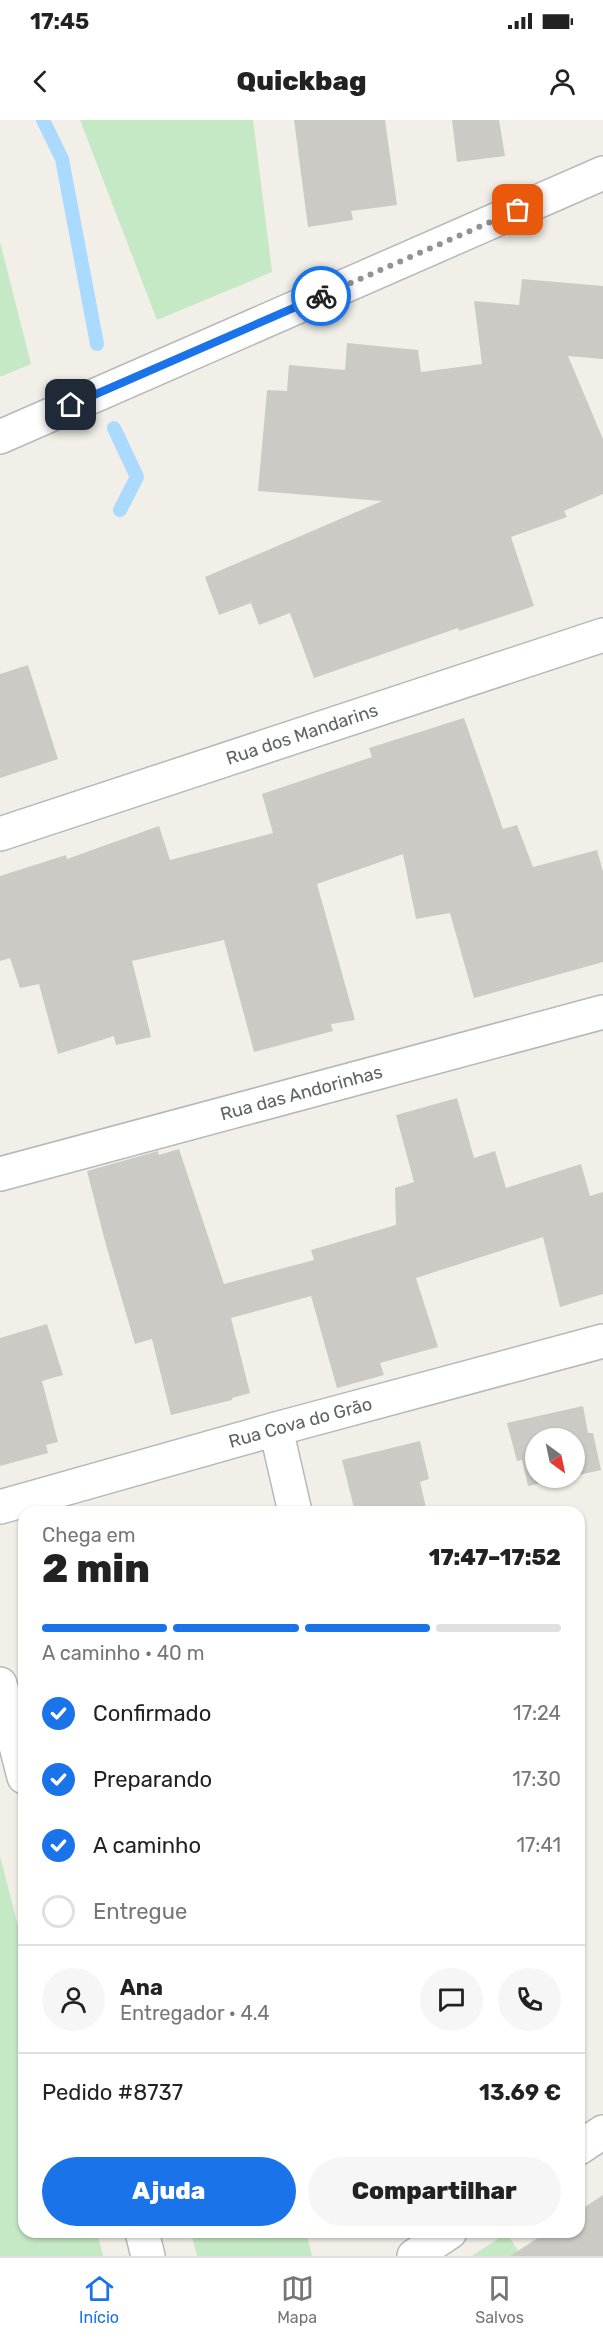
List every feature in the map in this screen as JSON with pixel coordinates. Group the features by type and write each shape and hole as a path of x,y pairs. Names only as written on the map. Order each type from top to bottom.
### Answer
{"street":[{"path":"0,437 603,173"},
{"name":"Rua dos Mandarins","path":"0,834 603,635"},
{"name":"Rua das Andorinhas","path":"0,1174 603,1012"},
{"name":"Rua Cova do Grão","path":"0,1507 276,1429 603,1341"},
{"path":"276,1429 294,1506"},
{"path":"0,1684 18,1754"},
{"path":"585,2144 603,2132"},
{"path":"144,2238 148,2256"},
{"path":"414,2256 441,2238"}],"green space":[{"path":"80,120 253,120 272,272 157,320"},
{"path":"0,242 31,364 0,377"},
{"path":"0,1856 18,1926 18,2238 98,2238 103,2256 0,2256"},
{"path":"192,2238 308,2238 312,2256 197,2256"},
{"path":"499,2238 510,2238 521,2256 472,2256"}],"building":[{"path":"294,120 385,120 397,205 351,211 353,220 308,227"},
{"path":"452,120 499,120 505,156 457,162"},
{"path":"522,279 603,286 603,359 568,356 603,439 603,494 564,511 567,517 511,537 534,606 459,631 458,628 314,678 290,613 259,625 251,603 219,615 205,577 382,501 258,491 267,390 287,391 289,365 345,370 347,343 418,350 421,372 482,364 474,301 519,305"},
{"path":"28,665 58,759 0,778 0,674"},
{"path":"464,718 503,829 517,825 533,867 597,850 603,872 603,962 474,998 450,913 416,919 403,854 317,884 355,1020 331,1024 333,1031 254,1052 224,940 132,961 151,1037 116,1045 114,1036 58,1054 39,984 20,988 10,958 0,961 0,876 66,855 67,859 159,826 170,860 273,833 262,794 372,757 369,748"},
{"path":"457,1098 474,1158 495,1151 506,1188 581,1164 590,1196 603,1192 603,1294 560,1307 543,1237 416,1278 438,1347 380,1363 384,1375 337,1388 311,1296 231,1318 250,1393 232,1398 232,1400 171,1415 152,1339 135,1344 87,1171 158,1151 159,1155 179,1149 224,1284 314,1260 311,1250 396,1225 395,1188 414,1182 396,1115"},
{"path":"47,1324 63,1375 42,1381 58,1442 46,1445 48,1453 0,1466 0,1338"},
{"path":"583,1406 588,1433 593,1433 601,1470 585,1474 585,1428 525,1428 525,1473 522,1460 517,1461 507,1423"},
{"path":"420,1441 429,1479 420,1482 426,1506 354,1506 342,1460"},
{"path":"603,2195 603,2256 510,2256 538,2238 585,2238 585,2207"}],"waterway":[{"path":"43,120 62,159 97,344"},
{"path":"114,428 137,477 120,510"}],"way so far":[{"path":"321,296 518,210"}],"route":[{"path":"71,405 321,296"}]}
